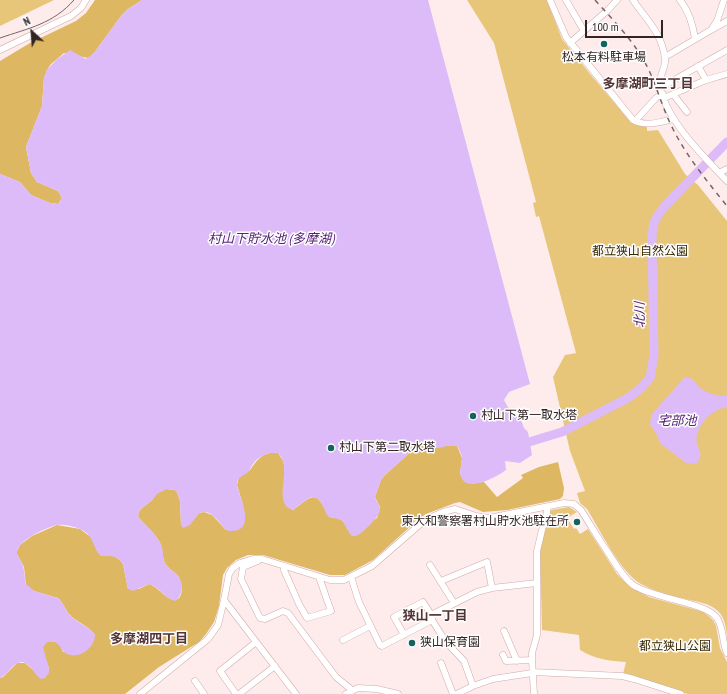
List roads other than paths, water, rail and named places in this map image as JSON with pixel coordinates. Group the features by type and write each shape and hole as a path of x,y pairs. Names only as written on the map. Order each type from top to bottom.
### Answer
{"street":[{"path":"0,50 71,16 81,8 86,0"},
{"path":"550,0 563,32 570,43 634,121 646,124 673,119"},
{"path":"566,0 584,31"},
{"path":"570,43 617,0"},
{"path":"634,0 658,33 665,57 660,77 662,93 673,119 704,157 727,181"},
{"path":"680,0 684,5 692,24 696,39"},
{"path":"711,30 717,21 724,0"},
{"path":"665,57 727,21"},
{"path":"634,121 662,93 698,66 727,50"},
{"path":"698,66 706,80"},
{"path":"662,93 673,94 706,80 727,74"},
{"path":"673,94 687,112"},
{"path":"720,173 727,169"},
{"path":"141,694 211,636 218,625 228,576 233,568 240,563 248,560 262,559 319,577 344,580 372,566 425,520 455,509 476,516 489,518 566,503 576,506 581,510 621,572 638,588 710,611 719,622 727,653"},
{"path":"534,694 532,653 538,635 537,551 548,506"},
{"path":"262,559 243,568 241,579 260,618 265,619 283,611 288,613 336,677 352,690"},
{"path":"441,581 487,562 492,588"},
{"path":"430,565 454,603"},
{"path":"284,566 284,570 299,604 307,618 331,611 319,577"},
{"path":"351,577 359,602 370,626 380,645 382,646 432,618 435,612 477,592 492,588 537,584"},
{"path":"224,600 294,693"},
{"path":"404,635 394,617 424,602 446,642 464,661 472,689"},
{"path":"343,640 370,626"},
{"path":"504,631 517,660"},
{"path":"256,642 220,671 237,694 275,666"},
{"path":"504,654 506,661 532,660"},
{"path":"441,663 453,694"},
{"path":"457,694 493,680 532,673 622,676 672,693 681,694"},
{"path":"195,681 204,694"},
{"path":"346,694 358,688 377,689 398,694"}],"water":[{"name":"村山下貯水池 (多摩湖)","path":"142,0 428,0 530,384 509,392 504,400 509,409 521,420 524,428 528,432 532,455 520,463 505,461 506,470 502,473 484,482 471,484 466,483 462,479 460,471 462,457 457,446 451,445 439,448 422,444 416,447 381,480 375,497 380,512 368,527 355,536 350,534 342,520 329,517 320,501 316,498 309,498 293,510 287,506 284,501 283,493 284,467 282,459 278,453 267,454 255,461 248,472 238,480 237,485 244,508 245,520 244,525 237,530 228,531 212,515 204,512 199,513 190,525 183,528 181,525 180,501 177,492 166,489 157,494 140,510 138,515 159,541 166,565 180,579 182,589 180,596 175,601 168,598 153,585 149,584 133,591 128,589 123,564 121,561 114,557 101,556 96,550 90,536 84,531 64,525 57,525 47,528 22,543 17,552 22,562 26,584 34,591 58,598 75,620 92,631 95,635 94,640 89,649 75,655 65,653 56,643 48,641 43,647 49,669 49,673 45,678 41,679 28,665 23,662 13,666 0,678 0,174 20,182 31,195 50,203 58,204 62,198 58,191 37,182 31,173 26,147 42,106 44,78 47,70 56,60 70,50 86,59 94,53 121,16 128,9"},
{"name":"宅部池","path":"685,377 693,379 699,387 707,392 722,396 727,395 727,407 719,409 710,415 699,428 697,433 697,443 700,451 700,458 696,464 686,463 660,443 656,432 651,427 650,422 652,414"}],"waterway":[{"name":"北川","path":"529,442 562,432 628,398 640,389 650,378 654,355 652,238 655,222 664,207 727,142"}],"tram line":[{"path":"0,38 31,28 49,20 58,15 74,0"}],"railway":[{"path":"595,0 638,51 648,67 669,120 679,139 698,169 727,206"}],"place":[{"name":"松本有料駐車場","path":"604,44"},
{"name":"村山下第一取水塔","path":"473,416"},
{"name":"村山下第二取水塔","path":"331,448"},
{"name":"東大和警察署村山貯水池駐在所","path":"577,522"},
{"name":"狭山保育園","path":"412,643"}],"district":[{"name":"多摩湖町三丁目","path":"648,84"},
{"name":"狭山一丁目","path":"435,616"},
{"name":"多摩湖四丁目","path":"149,639"}],"park label":[{"name":"都立狭山自然公園","path":"640,252"},
{"name":"都立狭山公園","path":"675,647"}]}
